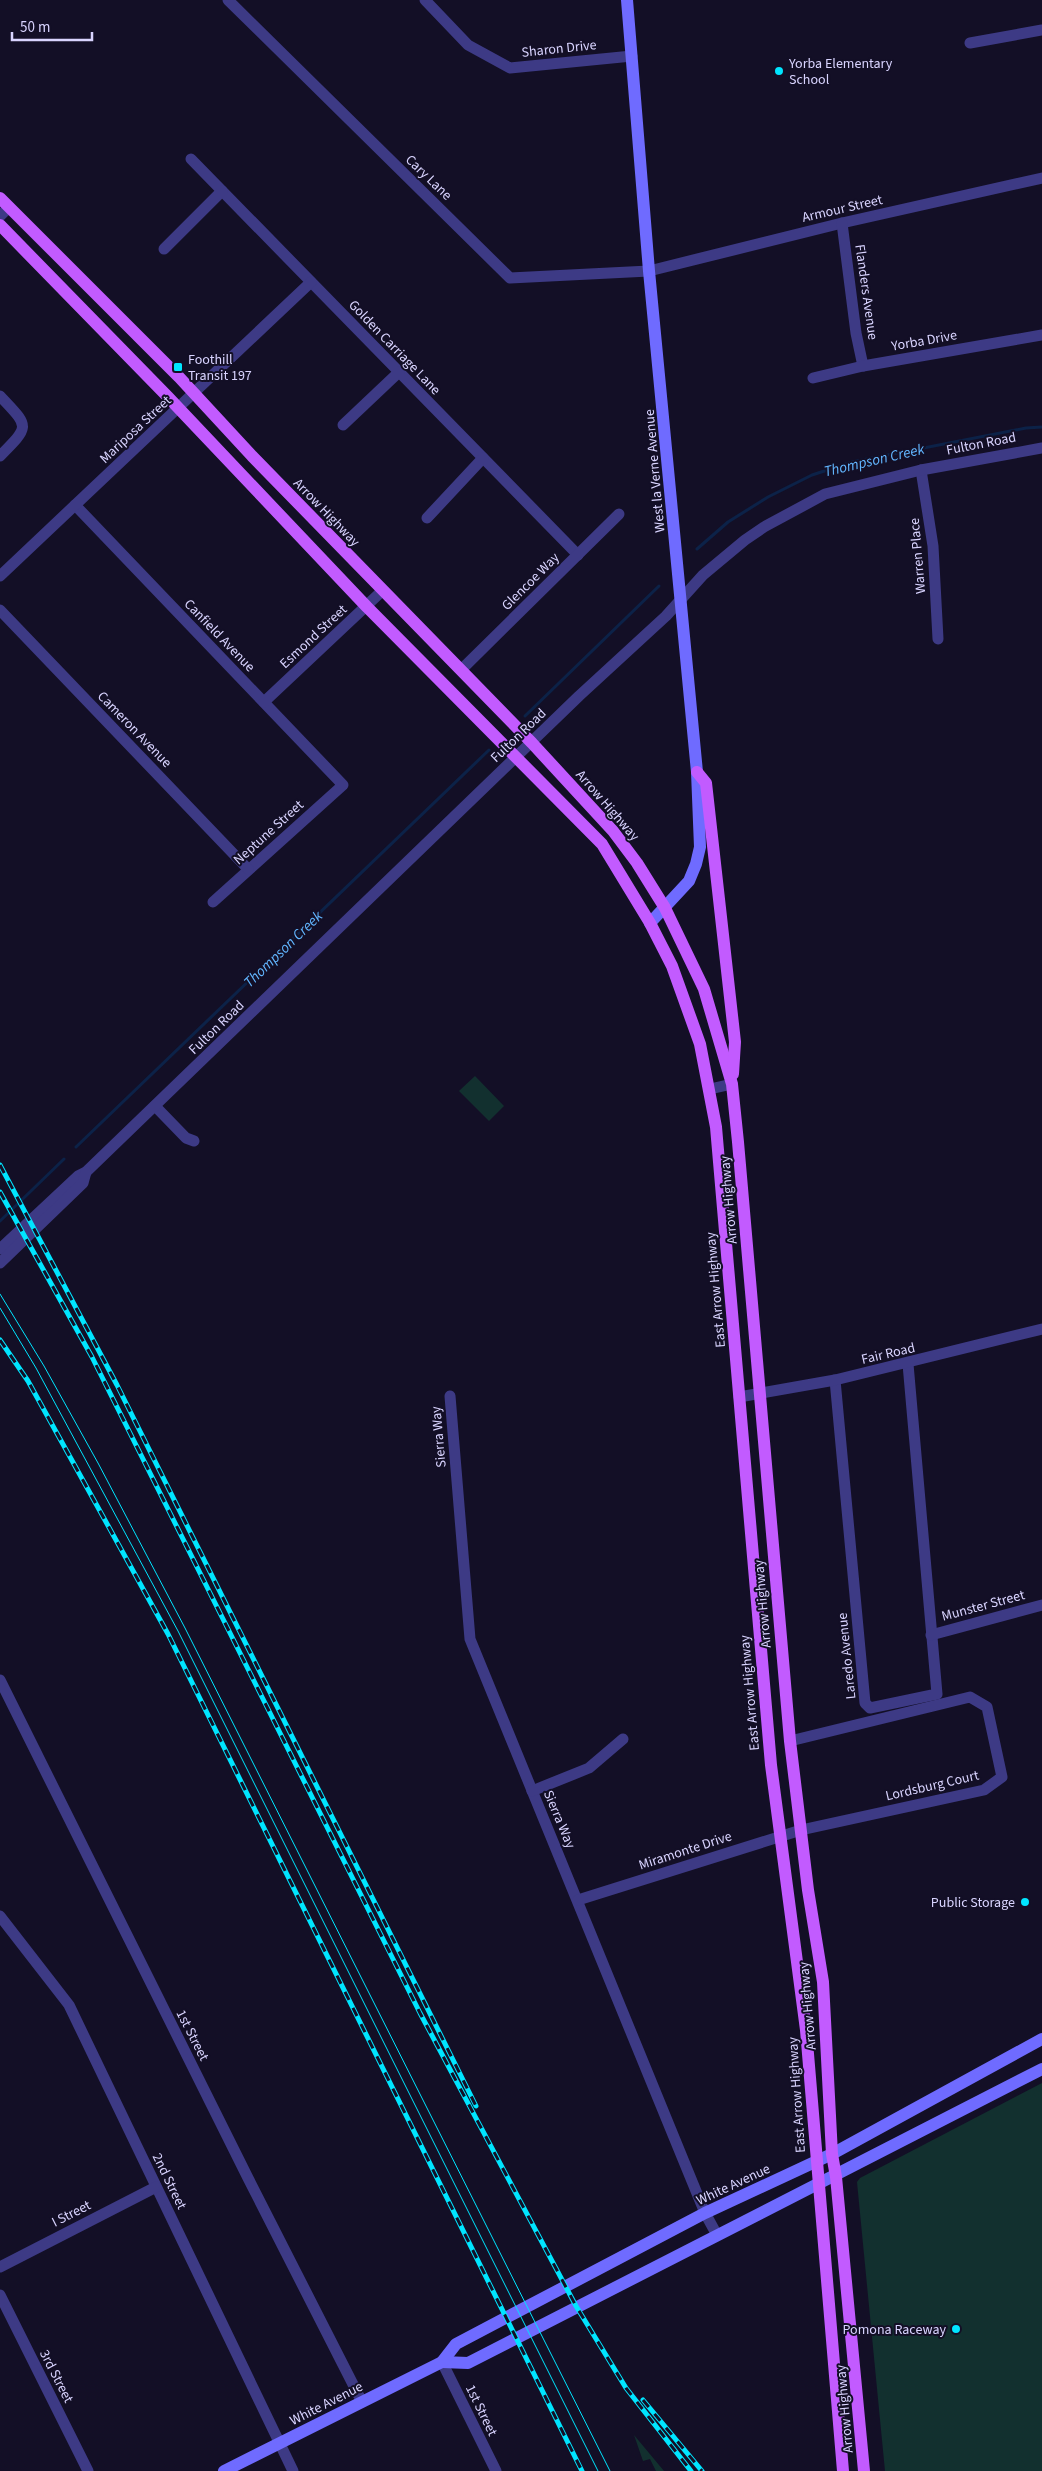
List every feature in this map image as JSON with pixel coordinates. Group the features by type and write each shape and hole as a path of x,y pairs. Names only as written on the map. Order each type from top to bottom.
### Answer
{"main road":[{"name":"West la Verne Avenue","path":"627,0 649,271 697,772 700,847 689,881 650,923"},
{"name":"Arrow Highway","path":"3,207 179,377 193,396 532,743 613,831 665,908 704,989 732,1084 790,1741 822,1982 832,2154 836,2177 864,2471"},
{"path":"0,224 367,607 602,844 650,923"},
{"path":"697,772 706,783 735,1042 732,1084"},
{"name":"East Arrow Highway","path":"650,923 672,966 690,1012 710,1089 720,1162 771,1765 803,2003 843,2471"},
{"name":"White Avenue","path":"224,2471 442,2362 456,2344 705,2213 832,2154 1042,2039"},
{"name":"White Avenue","path":"442,2362 468,2362 818,2184 836,2177 1042,2069"}],"street":[{"name":"Cary Lane","path":"228,0 510,278 649,271"},
{"name":"Sharon Drive","path":"426,0 468,45 510,68 632,56"},
{"path":"970,43 1042,30"},
{"name":"Golden Carriage Lane","path":"191,159 578,555"},
{"name":"Armour Street","path":"649,271 842,223 1042,178"},
{"path":"164,249 222,191"},
{"name":"Flanders Avenue","path":"842,223 856,333 863,366"},
{"name":"Mariposa Street","path":"0,576 193,396 311,282"},
{"name":"Yorba Drive","path":"813,378 863,366 1042,335"},
{"path":"343,425 399,372"},
{"path":"0,396 22,419 24,427 20,436 0,456"},
{"name":"Fulton Road","path":"0,1249 78,1176 86,1172 155,1106 681,600 703,575 746,540 807,502 825,494 921,470 1042,448"},
{"path":"426,518 483,458"},
{"name":"Warren Place","path":"921,470 933,546 938,639"},
{"name":"Canfield Avenue","path":"75,505 343,785"},
{"name":"Glencoe Way","path":"461,670 620,514"},
{"name":"Esmond Street","path":"264,702 382,591"},
{"name":"Cameron Avenue","path":"0,610 248,869"},
{"name":"Neptune Street","path":"214,902 248,869 343,785"},
{"path":"710,1089 732,1084"},
{"path":"155,1106 186,1138 194,1141"},
{"name":"Fulton Road","path":"0,1263 83,1183 86,1172"},
{"name":"Fair Road","path":"739,1397 836,1380 908,1364 1042,1329"},
{"name":"Laredo Avenue","path":"836,1380 865,1703 870,1708 937,1694 908,1364"},
{"name":"Sierra Way","path":"450,1396 470,1639 705,2213 717,2235"},
{"name":"Munster Street","path":"931,1635 1042,1605"},
{"name":"1st Street","path":"0,1680 244,2170 362,2402"},
{"name":"Lordsburg Court","path":"790,1741 970,1697 988,1707 1002,1777 984,1790 801,1830"},
{"path":"532,1791 589,1768 623,1739"},
{"name":"Miramonte Drive","path":"578,1900 801,1830"},
{"name":"2nd Street","path":"0,1916 68,2005 293,2471"},
{"name":"I Street","path":"0,2266 156,2187"},
{"name":"3rd Street","path":"0,2295 88,2471"},
{"name":"1st Street","path":"442,2362 496,2471"}],"green space":[{"path":"475,1076 504,1106 489,1121 459,1091"},
{"name":"Pomona Raceway","path":"1042,2083 1042,2471 885,2471 857,2182 860,2178"},
{"path":"634,2435 664,2471 656,2471 650,2459 643,2461"}],"waterway":[{"name":"Thompson Creek","path":"697,549 728,522 768,497 812,475 852,462 1026,428 1042,427"},
{"name":"Thompson Creek","path":"525,716 659,586"},
{"name":"Thompson Creek","path":"76,1147 489,750"},
{"name":"Thompson Creek","path":"0,1221 64,1159"}],"tram line":[{"path":"0,1294 44,1366 98,1463 185,1628 610,2471"},
{"path":"0,1308 36,1368 178,1631 598,2471"}],"railway":[{"path":"0,1165 117,1385 476,2106"},
{"path":"0,1192 92,1357 420,2013 576,2306 626,2388 691,2471"},
{"path":"0,1340 28,1381 168,1634 582,2471"},
{"path":"643,2400 702,2471"}],"place":[{"name":"Yorba Elementary School","path":"779,71"},
{"name":"Foothill Transit 197","path":"178,367"},
{"name":"Public Storage","path":"1025,1902"},
{"name":"Pomona Raceway","path":"956,2329"}]}
